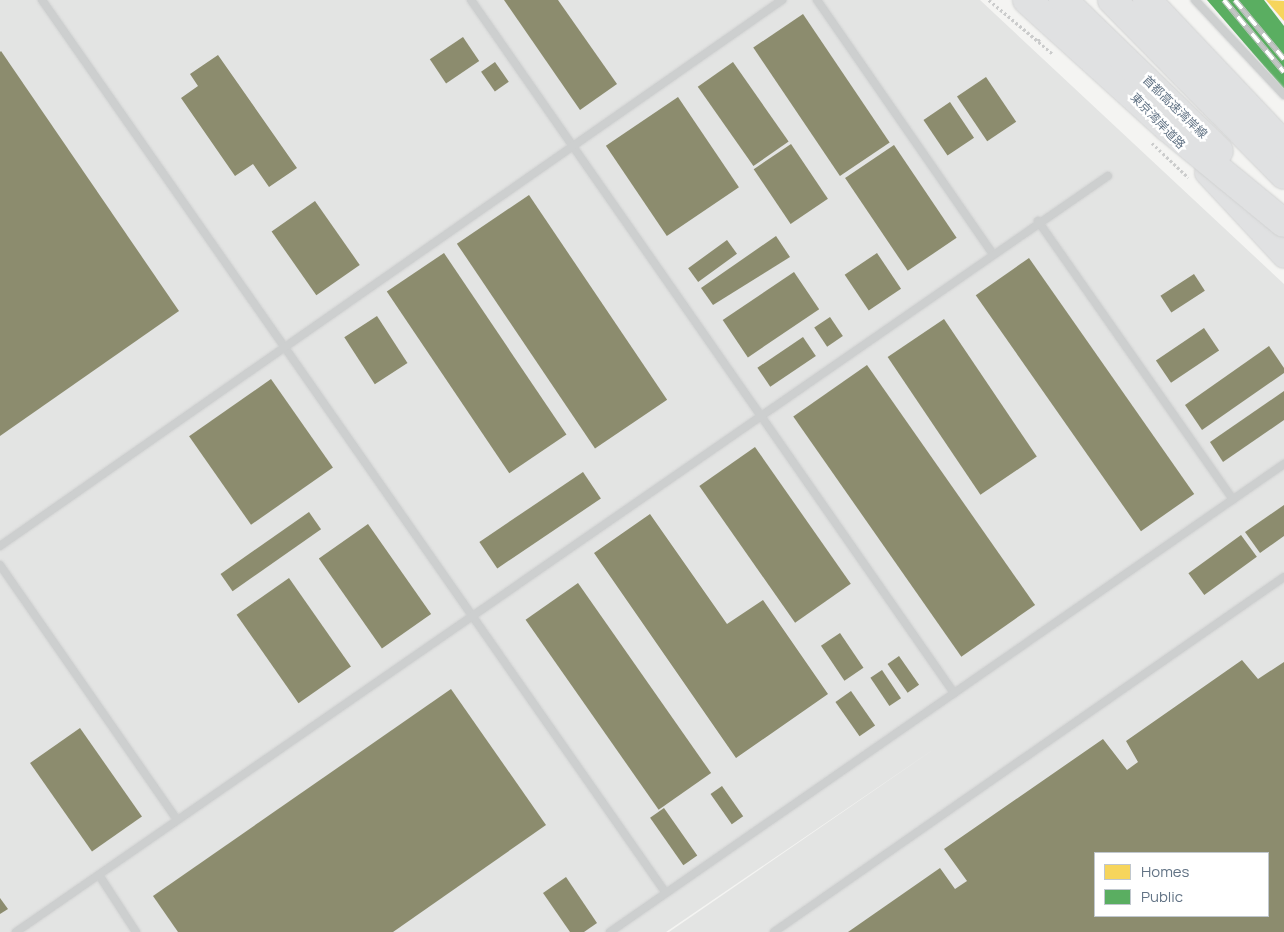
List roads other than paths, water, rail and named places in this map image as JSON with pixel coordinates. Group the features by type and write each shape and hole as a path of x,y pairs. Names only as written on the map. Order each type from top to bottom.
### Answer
{"highway":[{"name":"東京湾岸道路","path":"1020,0 1140,100 1284,255"},
{"path":"1027,0 1167,127 1284,223"},
{"name":"首都高速湾岸線","path":"1063,0 1191,121 1284,219"},
{"path":"1112,0 1284,175"},
{"path":"1147,0 1284,145"},
{"path":"1147,0 1284,149"},
{"path":"1158,0 1185,23 1284,134"}],"lane":[{"path":"42,0 666,893"},
{"path":"470,0 762,414 954,694"},
{"path":"0,546 782,0"},
{"path":"817,0 992,253"},
{"path":"1195,0 1284,95"},
{"path":"16,932 1038,221 1108,176"},
{"path":"1038,221 1233,499"},
{"path":"610,932 1284,464"},
{"path":"0,565 177,820"},
{"path":"774,932 1284,577"},
{"path":"99,875 136,932"}],"railway":[{"path":"1224,0 1284,72"},
{"path":"1235,0 1284,59"}]}
